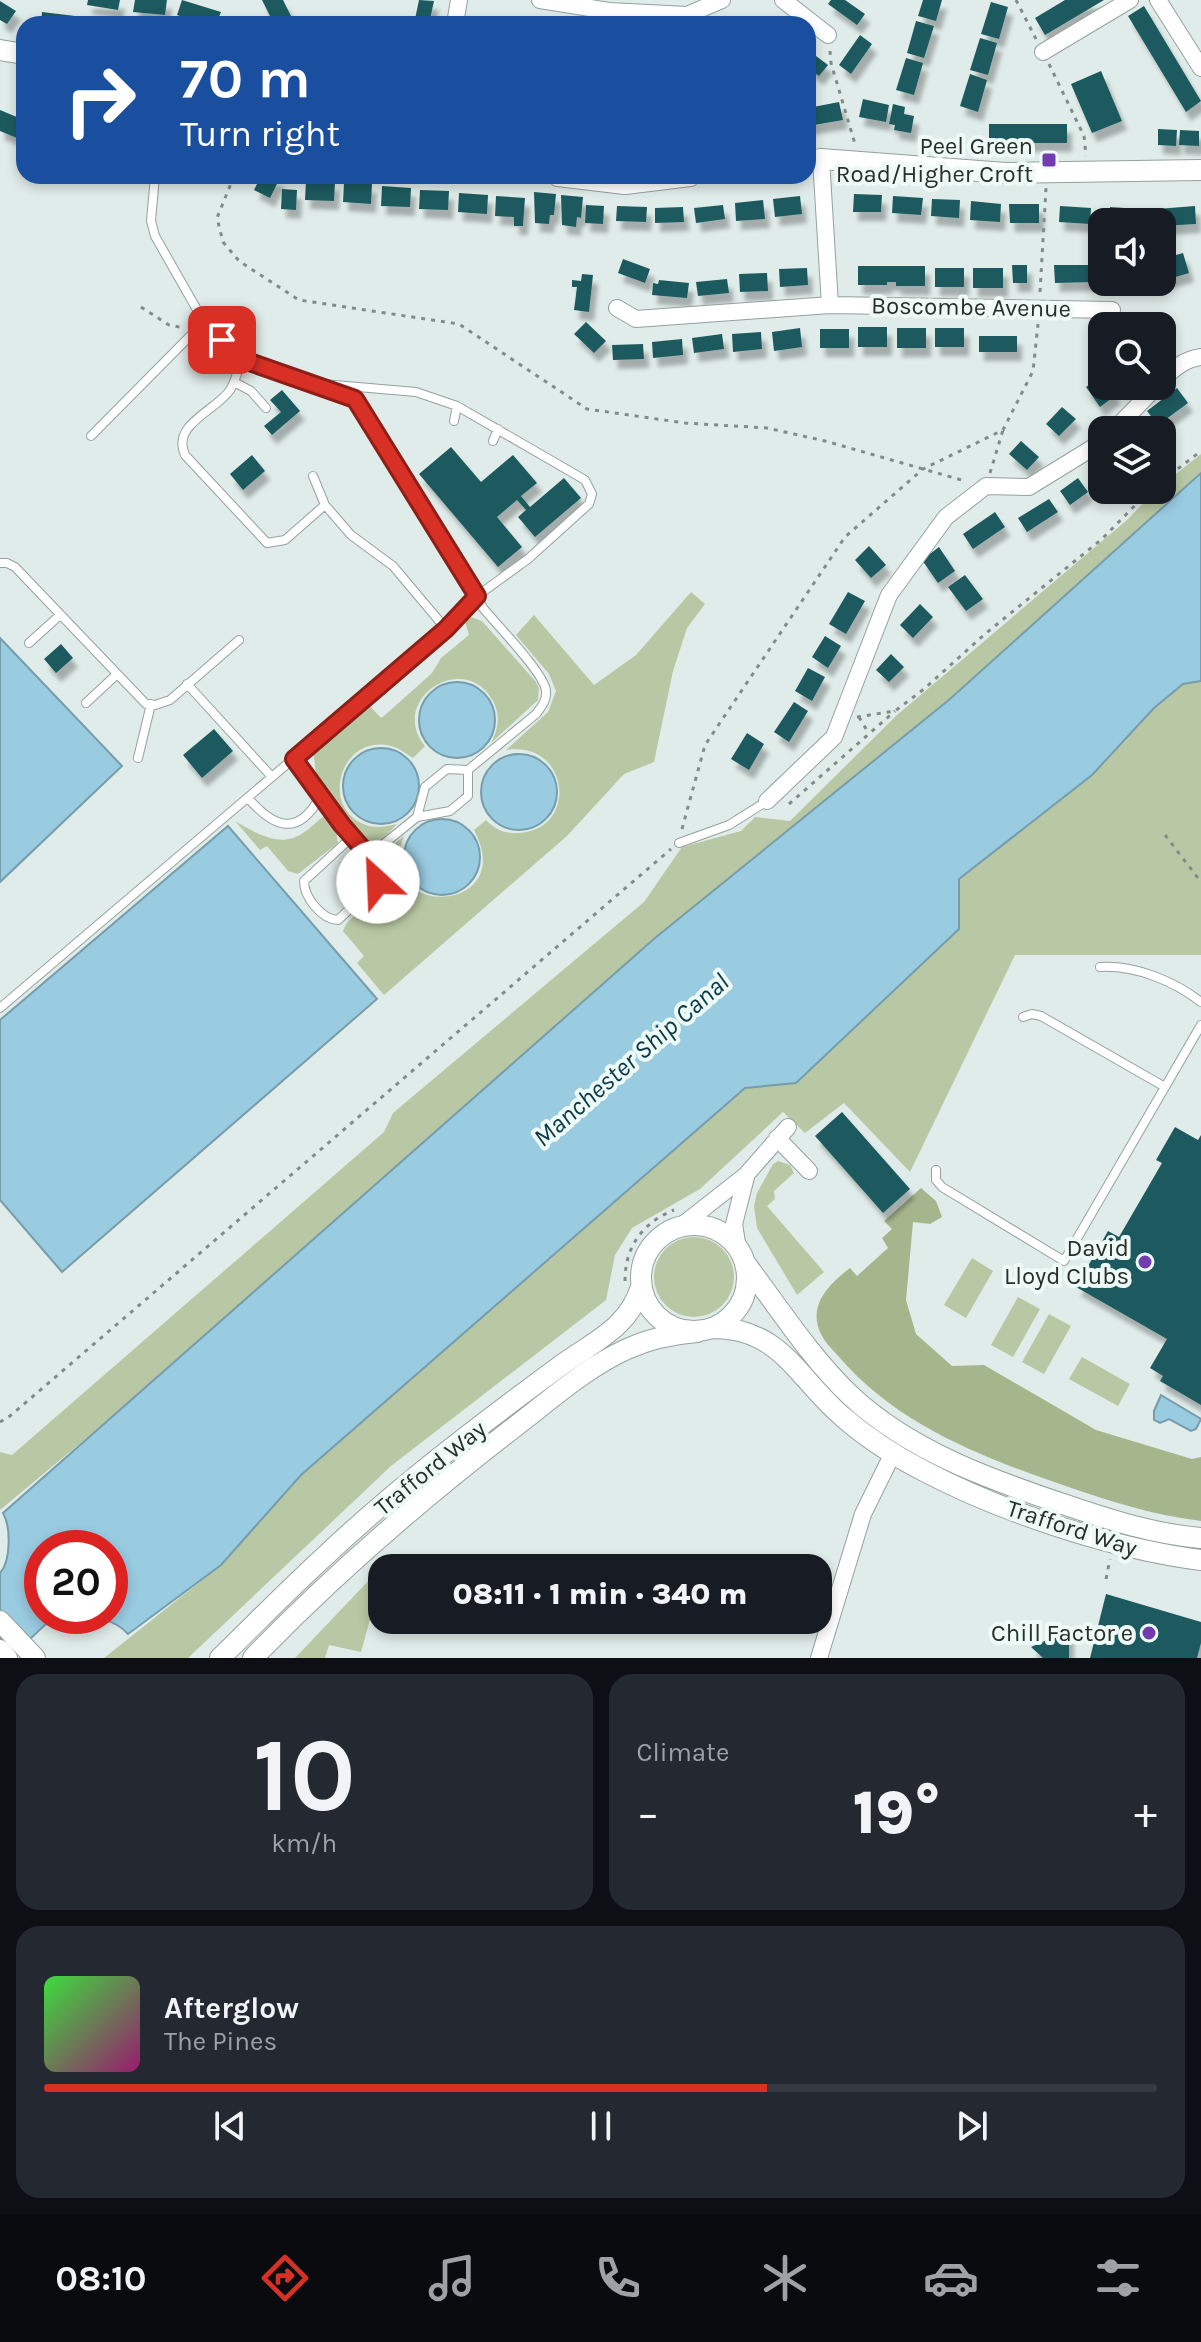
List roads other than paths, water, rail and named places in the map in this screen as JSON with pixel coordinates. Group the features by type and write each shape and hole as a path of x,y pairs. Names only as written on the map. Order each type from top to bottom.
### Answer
{"street":[{"path":"540,0 687,15 722,0"},
{"path":"783,0 804,16"},
{"path":"1043,52 1130,0"},
{"path":"1158,0 1201,68"},
{"path":"816,26 828,35"},
{"path":"816,160 1005,173 1201,170"},
{"path":"816,170 830,305"},
{"name":"Boscombe Avenue","path":"617,308 636,319 830,305 1112,310"},
{"path":"1176,368 1192,358 1201,357"},
{"path":"1128,416 1143,400"},
{"path":"767,801 851,717 889,595 946,517 986,486 1029,487 1088,451"},
{"path":"746,1175 734,1224 747,1279 745,1295 726,1321 705,1330 681,1330 667,1325 654,1315 645,1302 641,1287 640,1271 645,1255 654,1242 666,1232 681,1226 746,1175 782,1132 809,1171"},
{"path":"681,1226 713,1228 727,1237 742,1256"},
{"name":"Trafford Way","path":"742,1256 815,1358 852,1397 890,1427 925,1448 1040,1496 1148,1530 1201,1538"},
{"name":"Trafford Way","path":"220,1658 325,1556 403,1488 553,1371 613,1330 635,1305 641,1287"},
{"name":"Trafford Way","path":"253,1658 346,1566 454,1473 594,1368 647,1342 705,1330 734,1328 755,1334 778,1350 841,1416 893,1453 934,1476 1007,1508 1114,1543 1164,1556 1201,1560"},
{"path":"819,1658 863,1514 893,1453"},
{"path":"0,1621 33,1656"},
{"path":"0,1650 7,1658"}],"lane":[{"path":"154,184 151,221 155,236 204,322 241,359 355,399 483,608 542,678 547,694 536,714 468,770 447,769 425,787 417,817"},
{"path":"91,436 204,322"},
{"path":"241,359 228,393 183,435 181,446 185,455 267,543 285,540 325,505"},
{"path":"234,382 251,391 266,408"},
{"path":"0,1008 446,629 477,596 528,559 592,499 585,480 457,406 416,392 311,383"},
{"path":"454,421 457,406"},
{"path":"493,441 498,429"},
{"path":"313,476 325,505 351,535 393,566 446,629"},
{"path":"0,563 15,567 146,704 170,700 239,640"},
{"path":"29,643 60,615"},
{"path":"86,703 116,675"},
{"path":"187,684 272,777"},
{"path":"138,758 151,704"},
{"path":"294,759 320,797 377,865 378,882 338,920 325,917 306,894 304,881 352,837"},
{"path":"369,856 417,817 450,811 468,796 468,770"},
{"path":"248,798 267,818 286,824 308,816 320,797"},
{"path":"679,843 729,825 767,801"},
{"path":"1100,967 1116,966 1142,971 1201,1002"},
{"path":"1023,1017 1032,1014 1041,1016 1165,1087"},
{"path":"936,1170 936,1180 942,1187 1064,1261 1201,1025"}],"water":[{"name":"Manchester Ship Canal","path":"1201,473 1201,681 1183,684 1154,708 1092,775 959,879 959,929 796,1083 745,1088 301,1475 221,1565 128,1634 128,1530 24,1530 24,1634 35,1634 10,1658 0,1658 0,1573 9,1544 3,1513 655,938 950,699 1167,504 1176,504 1176,496"},
{"path":"0,638 122,766 0,882"},
{"path":"450,682 464,682 478,688 489,699 495,720 492,735 484,747 464,758 450,758 436,752 425,741 419,727 419,713 425,699 436,688"},
{"path":"374,748 388,748 402,754 413,765 419,786 416,801 408,813 388,824 374,824 360,818 349,807 343,793 343,779 349,765 360,754"},
{"path":"512,754 526,754 540,760 551,771 557,792 554,807 546,819 526,830 512,830 498,824 487,813 481,799 481,785 487,771 498,760"},
{"path":"435,819 449,819 463,825 474,836 480,857 477,872 469,884 449,895 435,895 421,889 410,878 404,864 404,850 410,836 421,825"},
{"path":"228,826 377,999 62,1272 0,1200 0,1020"},
{"path":"1161,1395 1201,1419 1196,1429 1191,1431 1169,1419 1160,1423 1154,1420 1154,1411"}],"place":[{"name":"Peel Green Road/Higher Croft","path":"1049,160"},
{"name":"David Lloyd Clubs","path":"1145,1262"},
{"name":"Chill Factor e","path":"1149,1633"}]}
